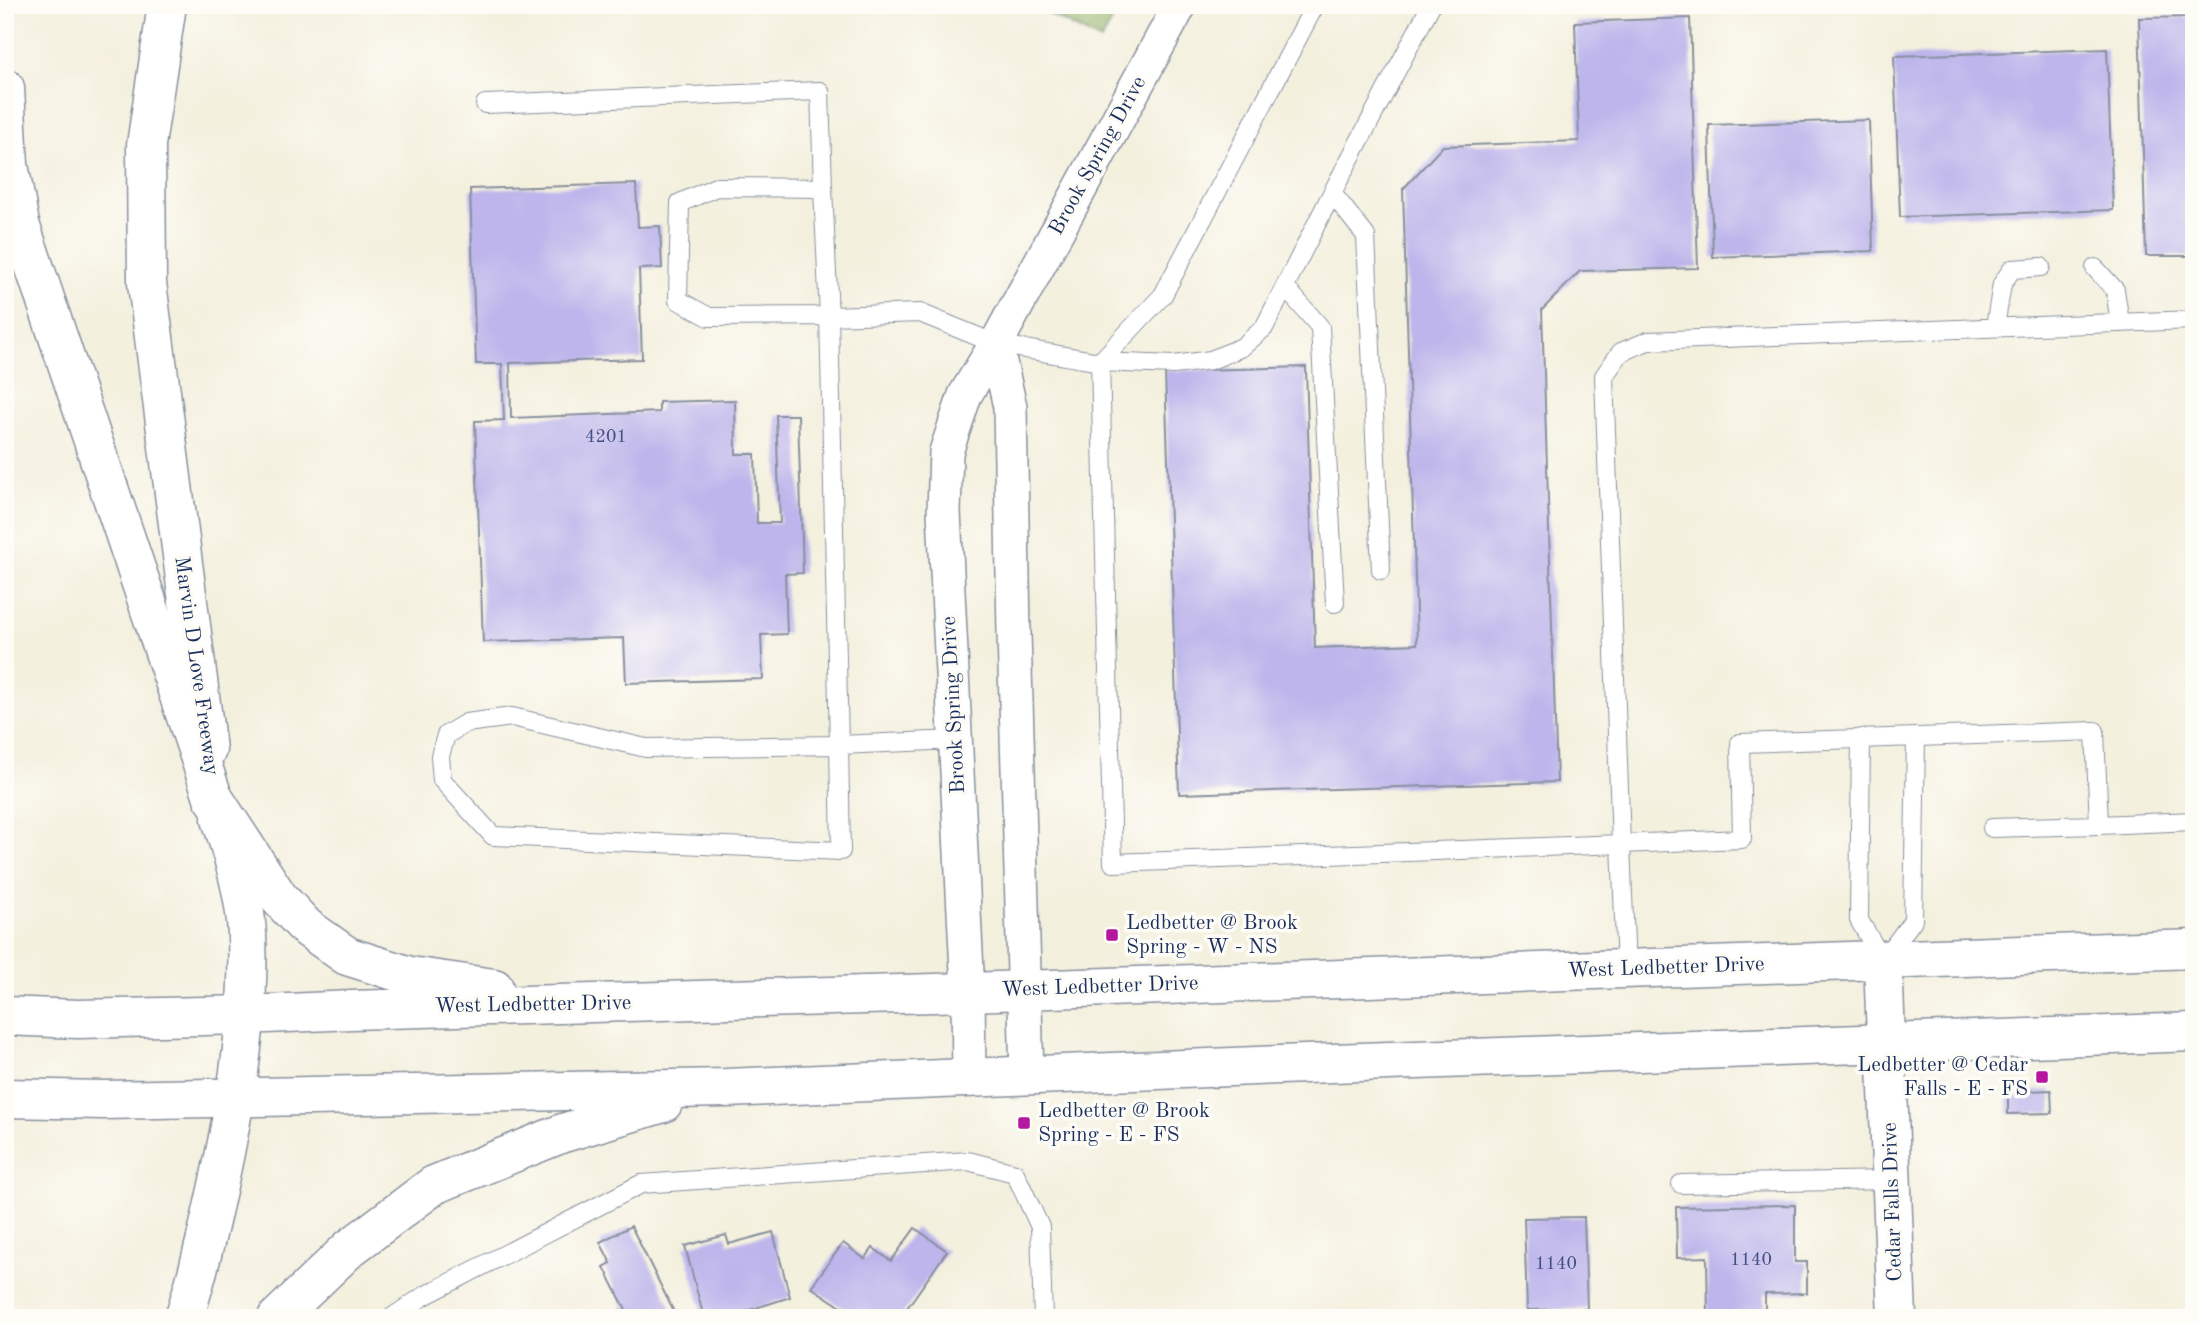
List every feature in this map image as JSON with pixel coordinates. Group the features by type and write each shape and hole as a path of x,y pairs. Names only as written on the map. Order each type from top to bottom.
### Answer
{"main road":[{"name":"Marvin D Love Freeway","path":"167,5 146,145 147,283 213,797 237,867 247,933 245,1015 237,1097 201,1264 184,1318"},
{"path":"5,88 9,165 20,224 213,797 279,898 306,927 346,956 410,976 600,1004"},
{"name":"West Ledbetter Drive","path":"5,1016 78,1019 245,1015 2194,949"},
{"name":"Cedar Falls Drive","path":"1883,961 1898,1318"},
{"path":"5,1098 103,1100 726,1088 2194,1032"},
{"path":"277,1318 350,1248 434,1185 563,1133 636,1110 726,1088"}],"street":[{"name":"Brook Spring Drive","path":"969,1078 968,992 944,512 946,452 965,395 996,344 1180,5"},
{"path":"996,344 1010,407 1014,647 1027,1075"}],"lane":[{"path":"1315,5 1163,295 1100,362 1113,863 1742,839 1740,743 1861,738 2095,731 2099,824"},
{"path":"823,188 716,187 680,203 678,300 709,317 920,313 996,344 1100,362 1174,365 1211,360 1242,347 1264,328 1431,5"},
{"path":"485,104 820,90 830,316 839,745 841,851 493,836 442,780 440,756 446,735 466,723 512,717 646,748 839,745 956,740"},
{"path":"1332,193 1366,236 1381,570"},
{"path":"1995,327 2002,284 2012,269 2041,267"},
{"path":"2095,268 2115,290 2120,323"},
{"path":"1286,288 1320,327 1335,603"},
{"path":"1626,969 1604,376 1621,352 1648,341 2194,320"},
{"path":"1861,738 1859,920 1883,961 1913,920 1916,737"},
{"path":"1992,828 2194,821"},
{"path":"391,1318 424,1296 641,1184 968,1161 1015,1173 1040,1227 1043,1318"},
{"path":"1681,1184 1893,1180"}],"green space":[{"path":"1032,5 1121,5 1101,41"}],"building":[{"path":"2194,17 2194,256 2146,256 2139,18"},
{"path":"1690,18 1698,268 1580,271 1542,310 1557,782 1179,794 1165,371 1306,367 1315,648 1417,644 1403,189 1443,146 1579,141 1575,22"},
{"path":"2107,49 2113,210 1900,217 1894,56"},
{"path":"1869,120 1873,251 1713,257 1709,125"},
{"path":"636,184 638,227 660,226 662,268 639,269 642,359 510,363 511,418 659,412 659,402 735,400 736,454 755,454 757,523 780,523 776,415 798,415 803,573 785,574 787,634 761,635 763,679 626,683 624,638 483,642 475,421 504,420 502,364 476,364 470,189"},
{"path":"2051,1090 2052,1113 2008,1114 2008,1092"},
{"path":"1795,1205 1795,1262 1807,1262 1807,1293 1765,1294 1765,1318 1708,1318 1707,1257 1677,1258 1676,1207"},
{"path":"1584,1217 1587,1309 1527,1310 1524,1218"},
{"path":"631,1226 677,1318 610,1316 620,1310 623,1316 628,1314 604,1267 611,1263 600,1242"},
{"path":"915,1228 947,1251 900,1318 858,1318 811,1287 843,1243 865,1259 873,1248 891,1261"},
{"path":"773,1232 790,1297 725,1318 704,1318 685,1246 726,1235 729,1244"}],"place":[{"name":"Ledbetter @ Brook Spring - W - NS","path":"1112,935"},
{"name":"Ledbetter @ Cedar Falls - E - FS","path":"2042,1077"},
{"name":"Ledbetter @ Brook Spring - E - FS","path":"1024,1123"}]}
